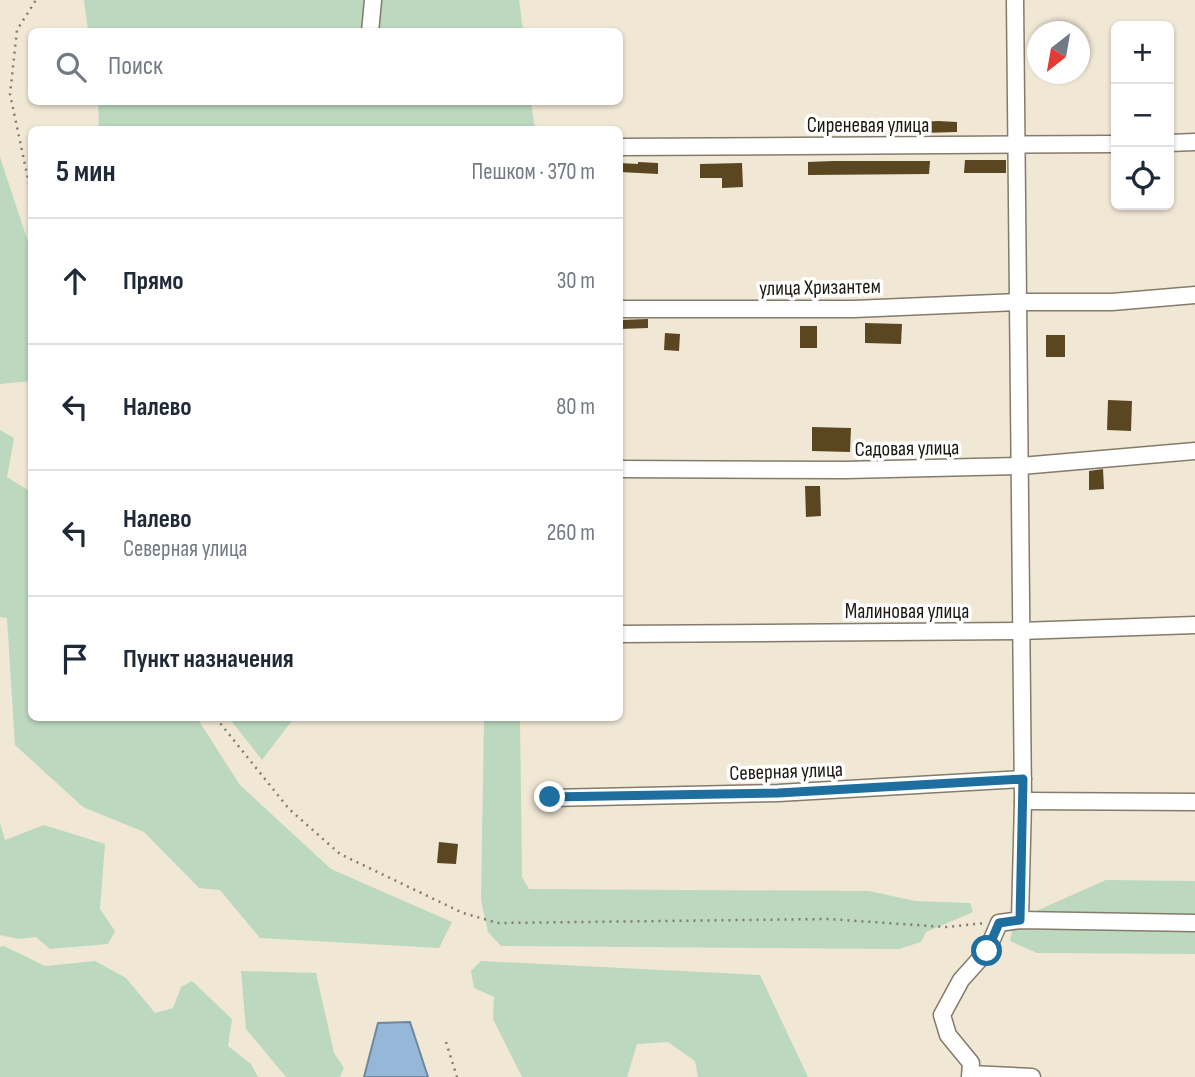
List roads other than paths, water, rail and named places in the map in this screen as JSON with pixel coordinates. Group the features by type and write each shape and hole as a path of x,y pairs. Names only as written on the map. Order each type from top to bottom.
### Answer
{"street":[{"path":"370,28 373,0"},
{"path":"1015,0 1019,145 1023,779 1020,920"},
{"path":"1174,143 1195,142"},
{"name":"Сиреневая улица","path":"623,147 1111,144"},
{"name":"улица Хризантем","path":"623,309 854,309 1020,302 1112,302 1195,295"},
{"name":"Садовая улица","path":"623,469 846,470 1021,466 1195,451"},
{"name":"Малиновая улица","path":"623,634 1020,631 1195,625"},
{"name":"Северная улица","path":"550,797 778,793 1023,779"},
{"path":"1023,801 1195,802"},
{"path":"1032,1077 971,1076 971,1063 948,1035 942,1015 961,980 987,951 999,923 1020,920 1195,923"}],"water":[{"path":"410,1022 428,1077 364,1077 378,1023"}]}
